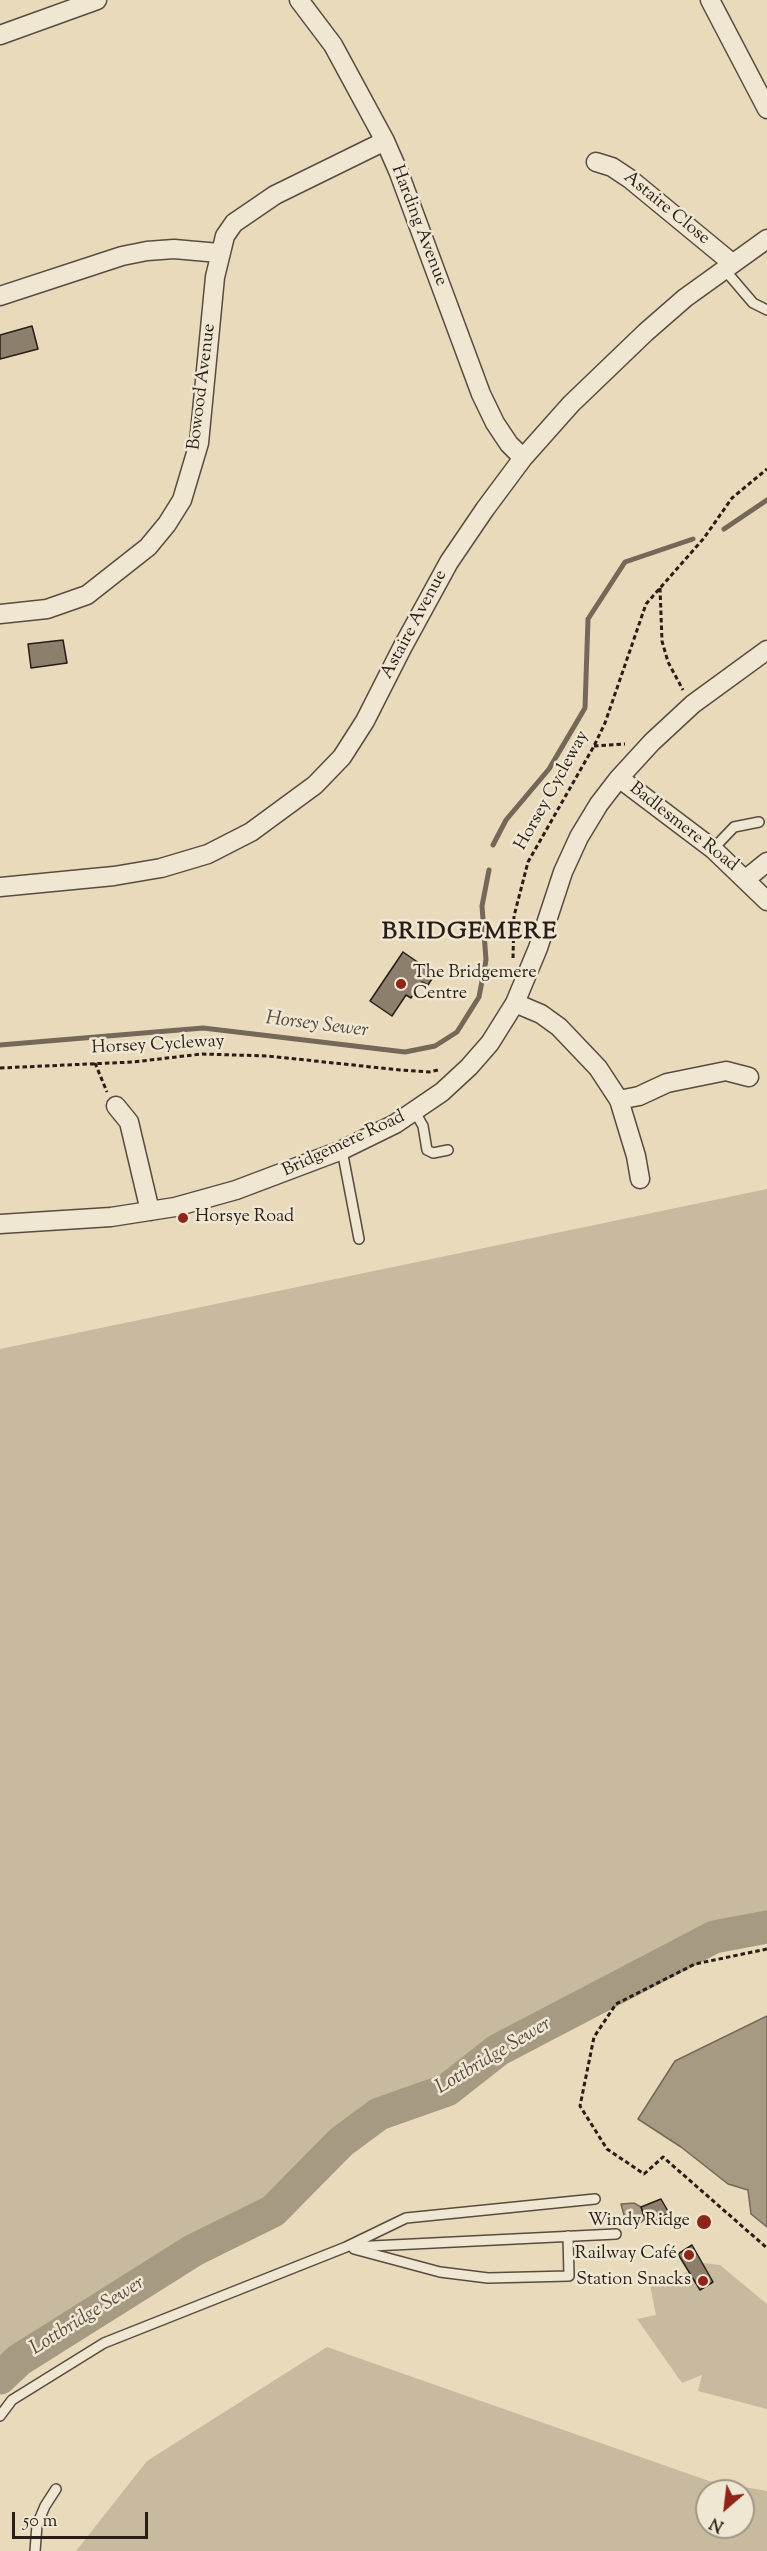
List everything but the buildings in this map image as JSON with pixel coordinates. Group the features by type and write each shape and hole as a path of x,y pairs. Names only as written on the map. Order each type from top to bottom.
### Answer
{"street":[{"path":"0,35 97,0"},
{"name":"Harding Avenue","path":"299,0 333,45 385,141 481,394 495,423 509,444 523,458"},
{"path":"710,0 767,109"},
{"name":"Bowood Avenue","path":"0,614 47,609 87,595 148,547 167,524 182,500 199,443 219,254 225,236 234,223 275,195 385,141"},
{"name":"Astaire Close","path":"596,162 612,167 630,179 728,266"},
{"name":"Astaire Avenue","path":"0,887 114,876 161,868 208,854 251,832 315,785 342,757 449,562 523,458 607,368 685,298 767,239"},
{"path":"0,296 122,256 147,251 174,249 219,254"},
{"name":"Bridgemere Road","path":"0,1224 111,1217 150,1211 236,1190 342,1150 415,1112 442,1092 490,1043 514,1003 526,978 551,903 575,846 600,804 619,778 652,742 693,704 767,650"},
{"name":"Badlesmere Road","path":"619,778 712,849 767,901"},
{"name":"Badlesmere Road","path":"746,879 767,862"},
{"path":"514,1003 541,1014 559,1027 598,1068 620,1100 634,1146 640,1179"},
{"path":"620,1100 639,1096 667,1083 726,1071 749,1077"},
{"path":"116,1106 129,1122 150,1211"}],"lane":[{"path":"728,266 753,303 767,310"},
{"path":"712,849 734,827 759,822"},
{"path":"415,1112 423,1126 427,1150 433,1153 448,1150"},
{"path":"342,1150 359,1239"},
{"path":"0,2416 12,2400 104,2343 346,2247 406,2218 596,2199"},
{"path":"346,2247 616,2234"},
{"path":"346,2247 440,2272 488,2278 569,2276 568,2236"},
{"path":"35,2551 37,2525 56,2489"}],"path":[{"name":"Horsey Cycleway","path":"513,962 514,916 528,861 594,746 617,693 637,624 646,604 704,538 732,498 767,469"},
{"path":"660,586 662,641 677,682 693,704"},
{"path":"594,746 652,742"},
{"name":"Horsey Cycleway","path":"0,1068 202,1054 268,1056 429,1072 448,1068"},
{"path":"95,1063 102,1084 116,1106"},
{"path":"767,1949 695,1964 616,2004 594,2037 580,2106 607,2148 644,2174 663,2157 767,2248"}],"shaded area":[{"path":"767,1189 767,1927 714,1937 498,2050 447,2090 379,2114 341,2142 273,2211 194,2250 19,2360 0,2378 0,1349"},
{"path":"767,2016 767,2227 751,2214 748,2190 728,2184 681,2147 638,2119 675,2061"},
{"path":"634,2203 641,2207 645,2219 638,2225 629,2225 621,2204"},
{"path":"703,2263 720,2265 767,2304 767,2409 698,2391 702,2375 682,2383 637,2319 656,2315 650,2285 671,2275 689,2272"},
{"path":"327,2347 703,2479 695,2479 695,2539 755,2539 755,2489 767,2491 767,2551 76,2551 147,2461"}],"waterway":[{"name":"Horsey Sewer","path":"724,529 767,500"},
{"name":"Horsey Sewer","path":"493,845 506,820 549,769 585,708 588,619 625,562 693,539"},
{"name":"Horsey Sewer","path":"0,1045 203,1028 405,1052 435,1046 457,1032 479,997 486,960 482,906 489,870"},
{"name":"Lottbridge Sewer","path":"0,2378 19,2360 194,2250 273,2211 341,2142 379,2114 447,2090 498,2050 714,1937 767,1927"}],"place":[{"name":"The Bridgemere Centre","path":"401,984"},
{"name":"Horsye Road","path":"183,1218"},
{"name":"Windy Ridge","path":"704,2222"},
{"name":"Railway Café","path":"689,2255"},
{"name":"Station Snacks","path":"703,2281"}],"district":[{"name":"BRIDGEMERE","path":"470,934"}]}
